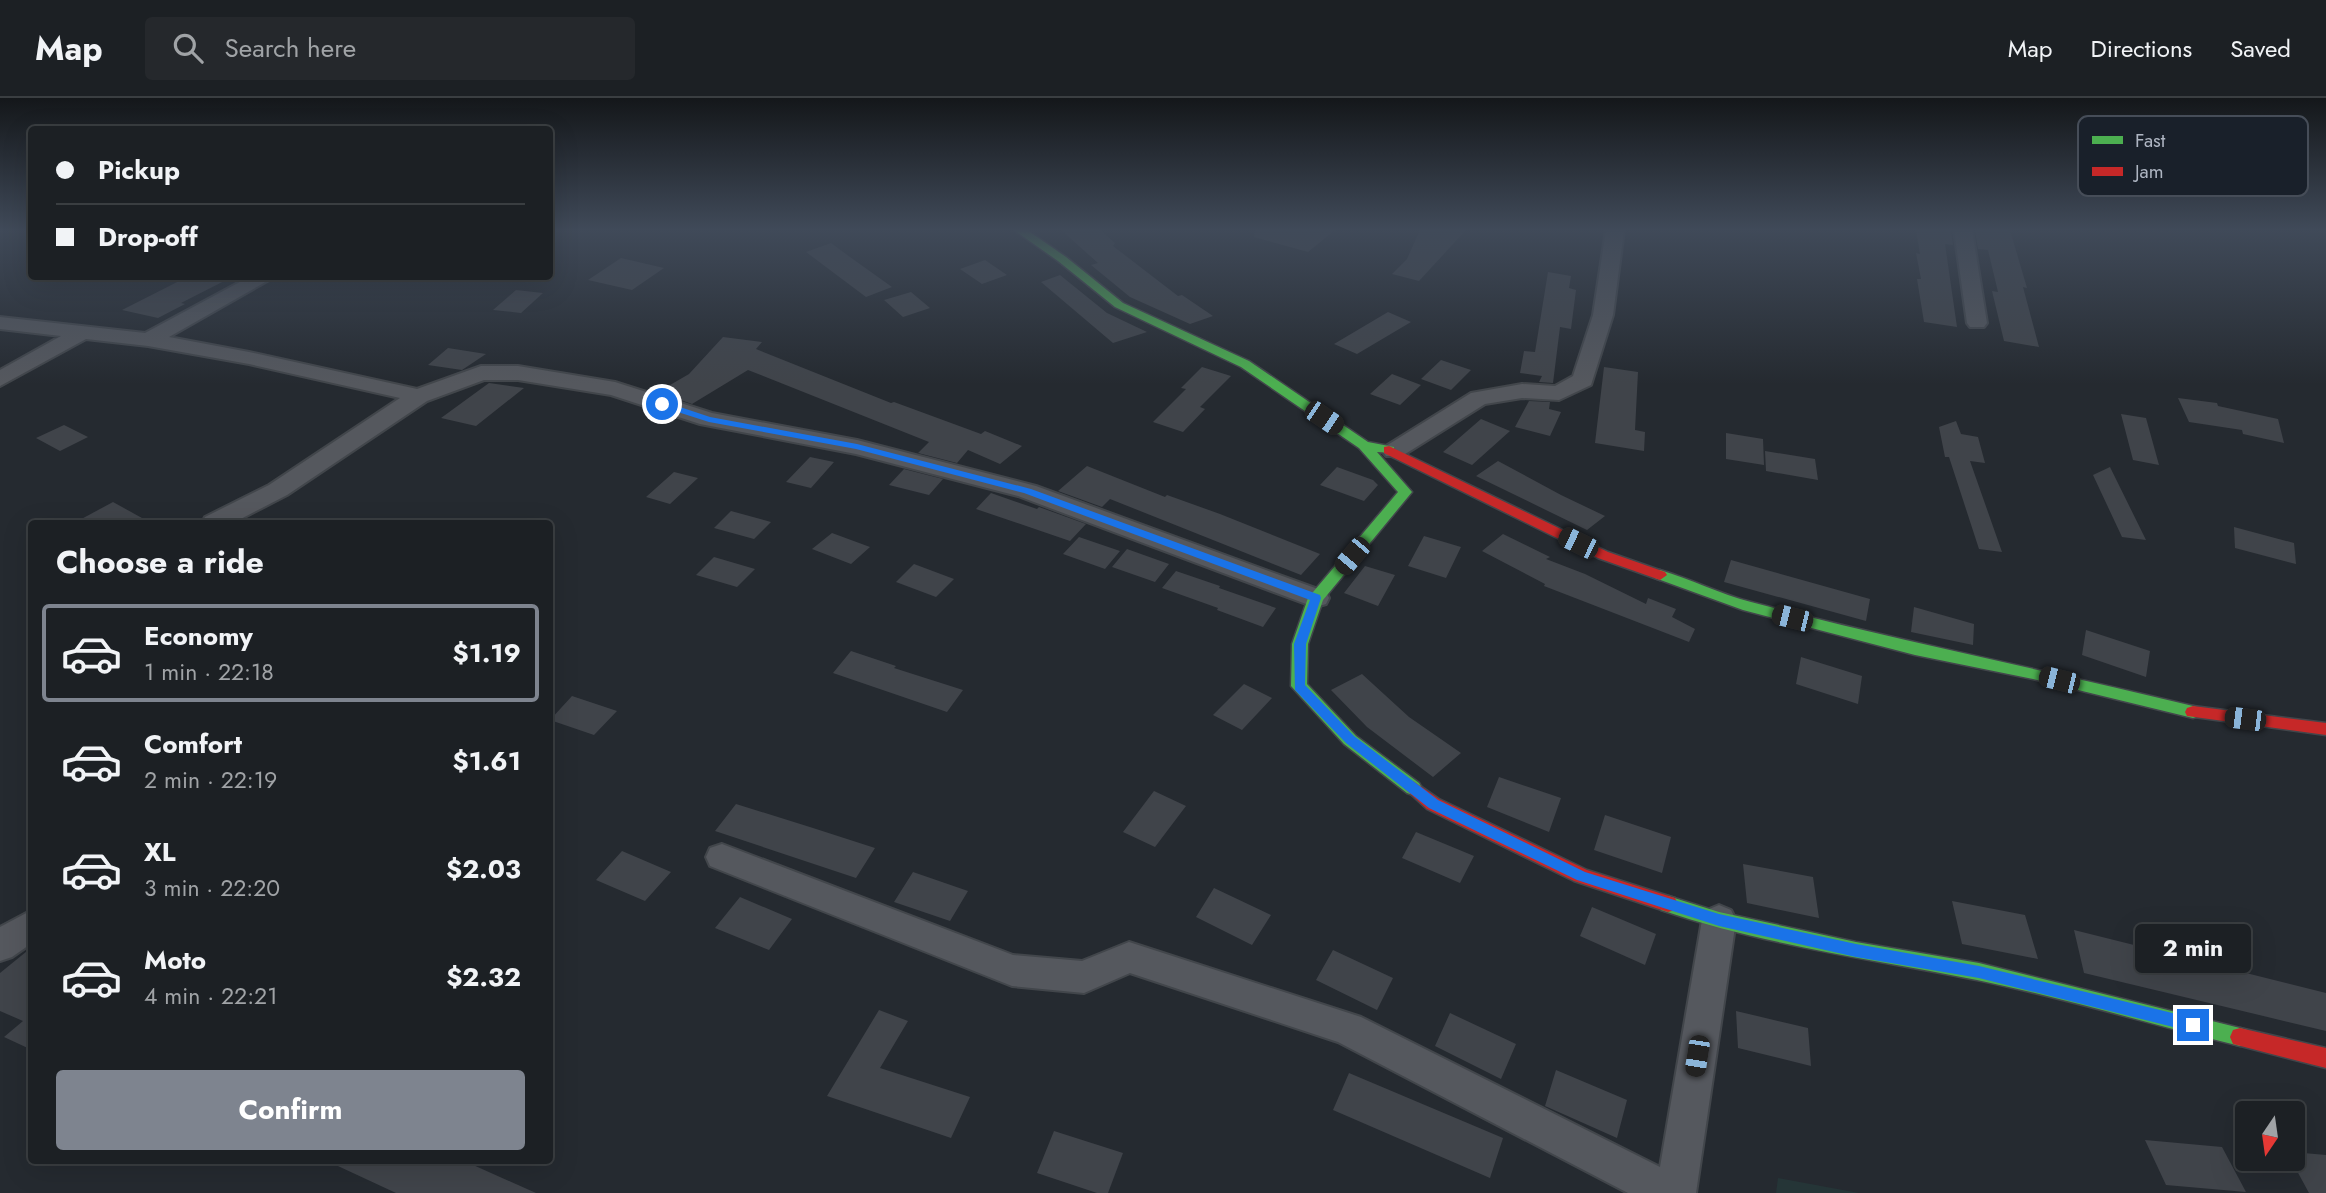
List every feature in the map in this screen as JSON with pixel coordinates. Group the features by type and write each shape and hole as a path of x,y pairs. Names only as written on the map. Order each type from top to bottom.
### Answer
{"street":[{"path":"148,340 258,281"},
{"path":"1090,281 1119,304 1245,364 1364,445 1405,492 1316,598 1300,644 1299,687 1350,740 1433,804 1569,870 1719,920 1856,950 1979,972 2326,1058"},
{"path":"1394,452 1479,398 1522,390 1559,393 1583,380 1603,315 1608,281"},
{"path":"1971,281 1977,323"},
{"path":"0,323 148,340 249,358 419,396"},
{"path":"0,379 83,332"},
{"path":"220,520 278,490 419,396 481,373 519,373 615,389 709,419 857,447 1027,491 1316,598"},
{"path":"1364,445 1394,452 1603,555 1743,606 1915,649 2033,673 2190,712 2326,729"},
{"path":"722,857 1012,970 1084,977 1129,957 1348,1029 1673,1193 1719,920"},
{"path":"0,946 28,927"}],"shaded area":[{"path":"1778,1178 1859,1193 1776,1193"}],"building":[{"path":"179,281 224,281 158,318 122,310"},
{"path":"593,281 645,281 632,290"},
{"path":"845,281 884,281 892,287 866,297"},
{"path":"1068,281 1107,313 1147,332 1113,343 1041,282"},
{"path":"1111,281 1159,281 1213,316 1190,324 1130,297"},
{"path":"1547,281 1570,281 1569,288 1576,290 1571,329 1560,327 1553,383 1539,382 1542,376 1520,373 1524,351 1535,352"},
{"path":"1917,281 1950,281 1957,327 1924,322"},
{"path":"1995,281 2025,281 2027,288 2023,287 2039,347 2004,341 1992,291 1998,292"},
{"path":"516,290 543,293 521,313 493,310"},
{"path":"911,292 930,308 903,317 884,300"},
{"path":"1388,312 1411,322 1357,354 1334,344"},
{"path":"723,337 762,342 756,349 891,403 981,434 985,431 1022,446 1000,464 968,450 957,463 918,453 929,442 748,370 692,404 658,392 689,374"},
{"path":"448,348 486,354 462,370 428,365"},
{"path":"1441,360 1471,370 1451,390 1421,379"},
{"path":"1202,367 1231,376 1200,407 1205,409 1183,432 1153,422 1186,389 1181,388"},
{"path":"1604,367 1638,372 1635,430 1645,432 1644,451 1595,443"},
{"path":"1392,374 1421,385 1400,405 1370,394"},
{"path":"489,383 524,388 476,426 441,418"},
{"path":"2178,398 2217,403 2218,406 2278,419 2284,443 2243,434 2242,430 2189,422"},
{"path":"1529,401 1550,402 1549,409 1561,412 1550,436 1515,427"},
{"path":"2121,414 2146,418 2159,465 2133,460"},
{"path":"1481,419 1510,431 1472,465 1443,452"},
{"path":"1956,421 1961,434 1978,437 1985,463 1970,461 2002,552 1979,549 1949,457 1945,457 1939,427"},
{"path":"64,425 88,437 60,451 36,438"},
{"path":"1726,433 1763,439 1764,465 1726,459"},
{"path":"1765,451 1815,459 1818,480 1766,471"},
{"path":"810,457 834,462 811,488 786,482"},
{"path":"1498,461 1605,516 1587,530 1476,476"},
{"path":"1087,466 1320,554 1301,575 1110,499 1102,507 1058,491"},
{"path":"1337,467 1373,480 1378,485 1364,501 1320,485"},
{"path":"2110,467 2146,540 2122,537 2093,475"},
{"path":"904,469 943,479 929,495 889,485"},
{"path":"674,472 698,478 670,504 646,497"},
{"path":"991,493 1086,524 1070,541 976,509"},
{"path":"113,502 146,520 80,520"},
{"path":"731,511 771,522 754,539 714,528"},
{"path":"2234,527 2294,543 2296,564 2235,548"},
{"path":"832,533 870,547 851,564 812,549"},
{"path":"1503,534 1550,557 1546,559 1585,574 1646,604 1648,598 1676,609 1672,617 1695,629 1689,642 1544,586 1545,584 1482,551"},
{"path":"1424,536 1461,547 1446,578 1408,566"},
{"path":"1079,537 1120,551 1105,569 1063,554"},
{"path":"1127,549 1169,564 1155,582 1112,567"},
{"path":"714,557 755,569 737,587 696,575"},
{"path":"1731,560 1870,599 1866,621 1724,582"},
{"path":"914,564 954,579 936,597 896,582"},
{"path":"1365,566 1395,575 1378,606 1344,593"},
{"path":"1176,571 1276,608 1263,627 1217,610 1218,608 1162,588"},
{"path":"1914,607 1974,624 1973,645 1911,632"},
{"path":"2086,630 2150,651 2146,677 2082,655"},
{"path":"851,651 963,690 947,712 833,673"},
{"path":"1801,657 1862,676 1858,704 1796,684"},
{"path":"1362,674 1409,717 1461,753 1433,777 1367,727 1331,690"},
{"path":"1244,684 1272,698 1242,730 1213,715"},
{"path":"572,696 617,711 594,735 553,721 553,717"},
{"path":"1499,777 1561,798 1549,832 1487,807"},
{"path":"1154,791 1186,806 1155,847 1123,832"},
{"path":"736,804 875,848 856,878 715,831"},
{"path":"1605,815 1671,837 1662,873 1594,850"},
{"path":"1416,832 1474,856 1460,883 1402,858"},
{"path":"622,851 671,872 645,901 596,880"},
{"path":"1743,864 1813,877 1819,918 1747,903"},
{"path":"913,872 968,891 950,921 894,902"},
{"path":"1214,888 1271,915 1252,945 1196,917"},
{"path":"740,897 792,919 769,950 715,928"},
{"path":"1952,901 2025,915 2038,959 1962,944"},
{"path":"1592,907 1656,934 1645,965 1580,936"},
{"path":"2074,930 2326,993 2326,1031 2084,973"},
{"path":"28,950 28,1048 4,1037 23,1021 0,1011 0,973"},
{"path":"1333,950 1393,978 1377,1010 1316,980"},
{"path":"879,1010 908,1021 880,1068 970,1097 951,1138 827,1096"},
{"path":"1736,1011 1808,1028 1811,1066 1738,1048"},
{"path":"1450,1013 1516,1044 1501,1079 1435,1046"},
{"path":"1556,1070 1627,1100 1617,1138 1545,1106"},
{"path":"1349,1073 1503,1138 1490,1178 1333,1110"},
{"path":"1054,1131 1123,1153 1108,1193 1097,1193 1037,1173"},
{"path":"2145,1140 2222,1147 2246,1192 2166,1185"},
{"path":"2305,1153 2326,1155 2326,1193 2309,1193 2297,1171 2305,1171"},
{"path":"334,1164 471,1164 536,1193 396,1193"}],"traffic: fast":[{"path":"1089,281 1119,305 1245,364 1364,445 1389,450"},
{"path":"1364,445 1405,492 1316,598 1300,644 1299,686 1350,740 1413,788"},
{"path":"1660,575 1743,605 1915,649 2033,673 2193,712"},
{"path":"1668,904 1719,920 1856,951 1979,972 2240,1037"}],"traffic: jam":[{"path":"1389,450 1603,555 1660,575"},
{"path":"2193,712 2326,729"},
{"path":"1413,788 1433,804 1581,876 1668,904"},
{"path":"2240,1037 2326,1058"}],"route":[{"path":"662,404 709,419 857,447 1027,491 1316,598 1300,644 1299,687 1350,740 1433,804 1581,876 1719,920 1856,950 1979,972 2193,1025"}]}
